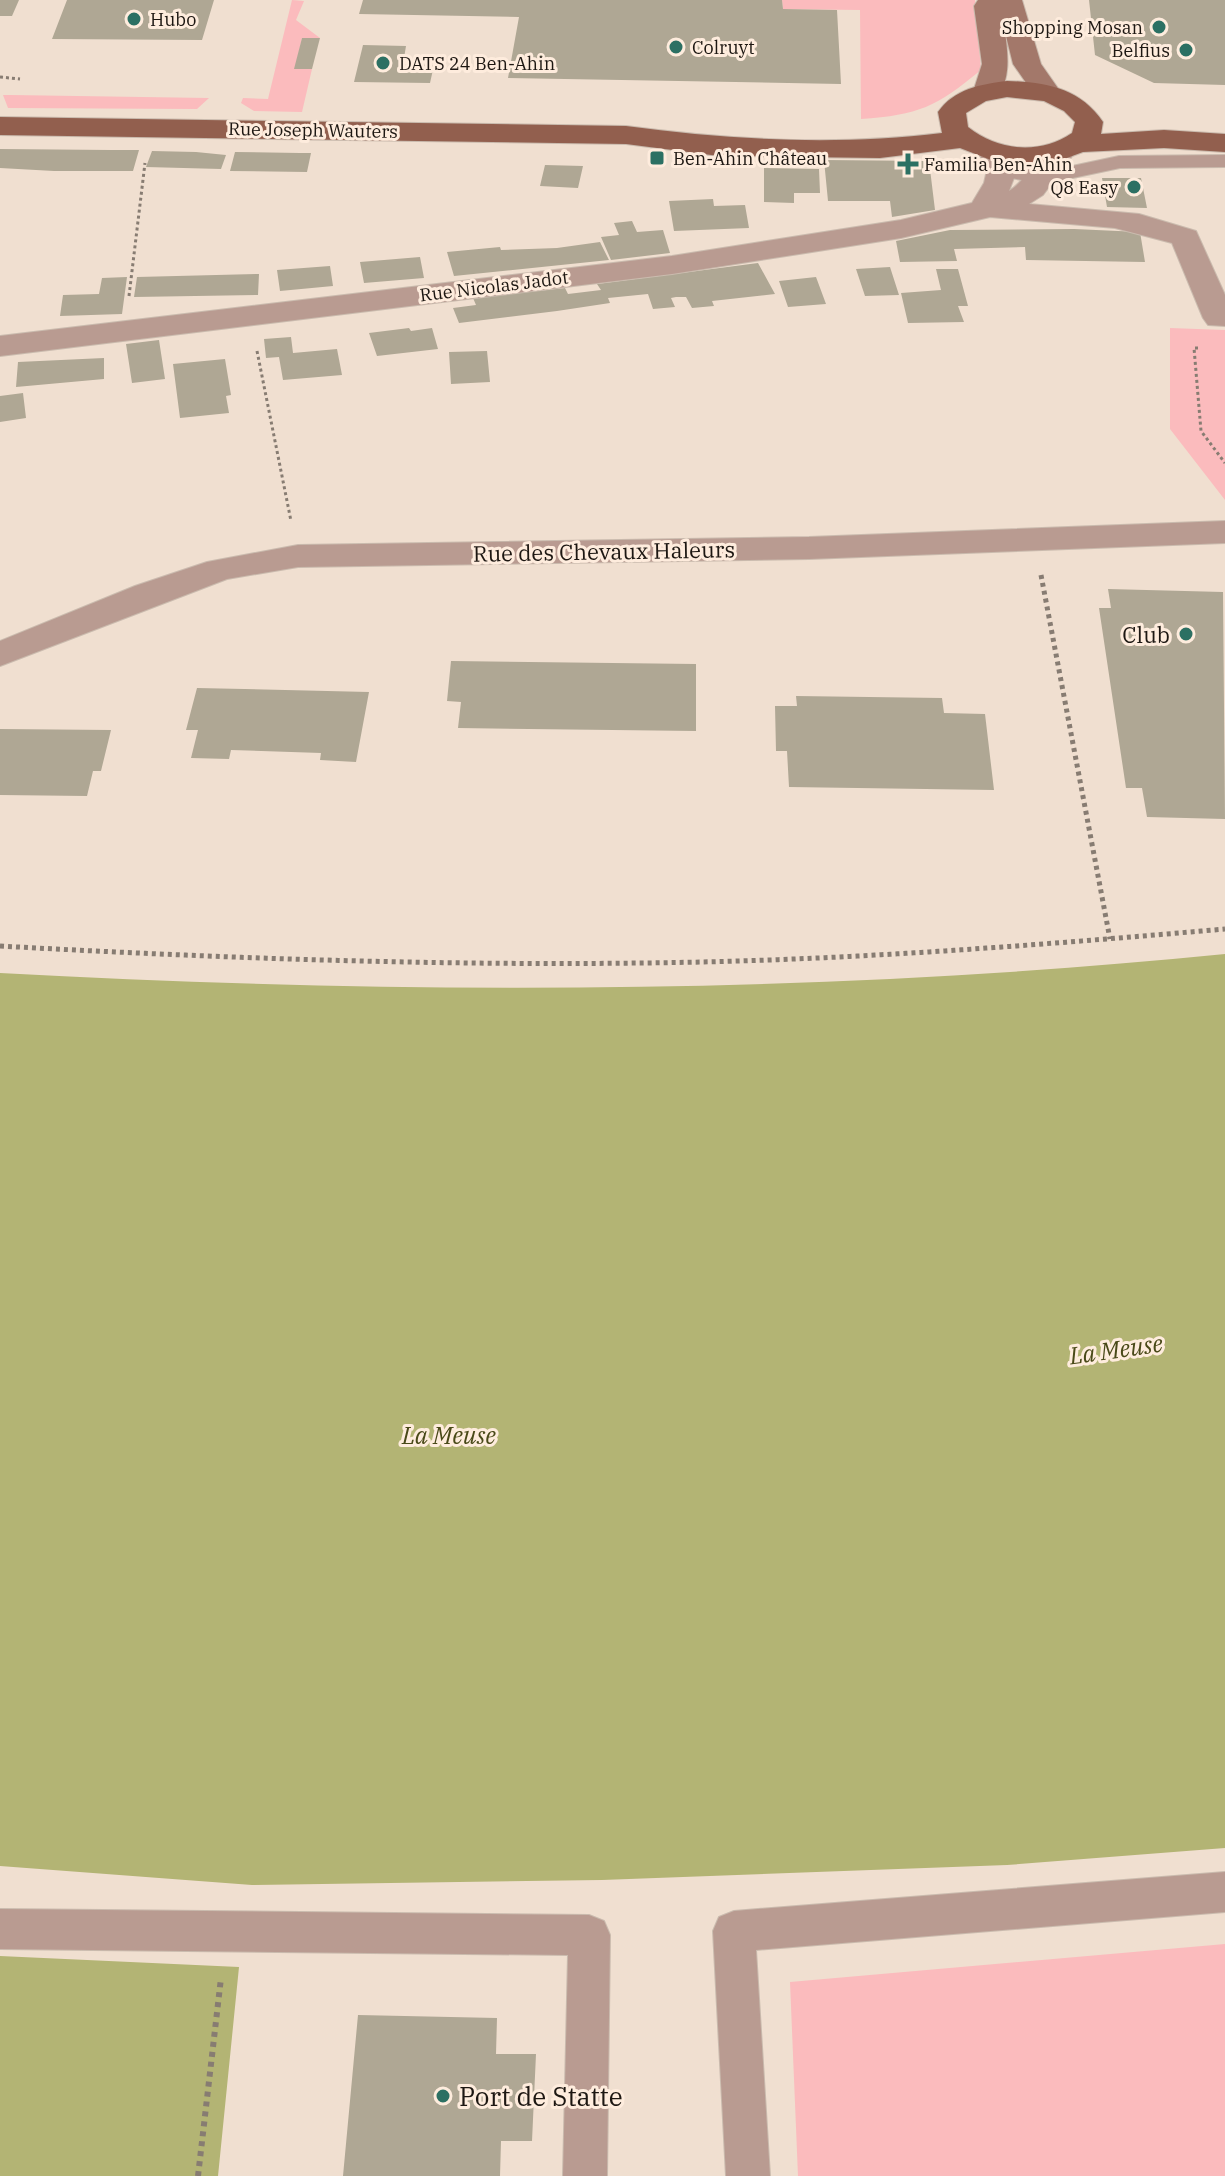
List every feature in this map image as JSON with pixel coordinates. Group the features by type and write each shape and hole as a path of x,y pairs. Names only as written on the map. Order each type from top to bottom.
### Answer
{"main road":[{"path":"986,0 996,64 987,92 1007,89 1048,94 1063,99 1085,114 1162,125 1225,128"},
{"path":"1009,0 1027,64 1048,94"},
{"name":"Rue Joseph Wauters","path":"0,126 626,135 722,127 867,131 904,128 952,112 971,96 987,92"},
{"path":"952,112 954,130 997,161 1070,147 1164,139 1225,143"},
{"path":"1070,147 1090,130 1085,114"},
{"name":"Rue Joseph Wauters","path":"626,135 719,147 880,149 963,139"}],"street":[{"name":"Rue Nicolas Jadot","path":"0,346 807,246 901,229 1009,203 1033,189 1070,147"},
{"path":"997,161 999,183 984,207 1024,214 1155,224 1185,237 1222,321"},
{"name":"Rue des Chevaux Haleurs","path":"0,654 148,594 220,570 298,556 793,548 1225,532"}],"lane":[{"path":"997,161 1044,178 1071,175 1119,162 1225,161"},
{"path":"748,2176 734,1931 1225,1892"},
{"path":"0,1929 589,1935 585,2176"}],"path":[{"path":"0,77 20,79"},
{"path":"126,329 149,128"},
{"path":"250,315 298,556"},
{"path":"1209,348 1194,348 1201,431 1225,463"},
{"path":"1034,538 1110,939"},
{"path":"0,946 384,962 632,963 880,954 1225,929"},
{"path":"198,2176 222,1977 206,1976"}],"shaded area":[{"path":"292,0 304,1 296,20 320,38 302,38 295,69 312,69 302,112 254,111 241,103 243,98 268,99"},
{"path":"782,0 975,0 981,70 926,107 898,115 861,119 860,10 783,9"},
{"path":"3,95 209,98 197,109 8,108"},
{"path":"1170,328 1225,330 1225,500 1170,429"},
{"path":"1225,1944 1225,2176 798,2176 790,1982"}],"water":[{"name":"La Meuse","path":"1225,954 1225,1848 1007,1865 602,1880 252,1885 0,1866 0,973 307,985 613,987 919,977"},
{"path":"0,1956 239,1967 218,2176 0,2176"}],"building":[{"path":"0,0 19,0 12,16 0,16"},
{"name":"Hubo","path":"67,0 214,0 202,40 52,39"},
{"name":"Colruyt","path":"363,0 782,0 783,9 837,10 841,84 508,78 519,17 359,14"},
{"name":"Shopping Mosan","path":"1089,0 1225,0 1225,85 1154,83 1095,55"},
{"path":"302,38 320,38 312,69 294,69"},
{"path":"363,45 406,46 403,64 434,65 430,83 354,82"},
{"path":"0,149 139,150 133,171 54,171 0,168"},
{"path":"152,151 226,155 221,169 146,167"},
{"path":"235,152 311,153 307,172 230,171"},
{"path":"824,160 929,161 935,210 892,217 890,201 828,201"},
{"path":"545,165 583,166 578,188 540,186"},
{"path":"764,168 819,169 820,193 794,193 794,203 764,202"},
{"path":"1102,178 1141,178 1147,208 1107,207"},
{"path":"713,199 714,206 745,205 749,228 674,231 669,201"},
{"path":"632,221 637,232 663,230 670,253 611,260 601,237 619,235 614,223"},
{"path":"950,230 1140,232 1145,262 1026,260 1025,247 954,249 957,261 900,262 896,241"},
{"path":"600,242 609,260 454,276 447,252 500,247 501,250 557,248"},
{"path":"420,257 424,278 364,283 360,262"},
{"path":"758,263 775,294 712,301 714,306 692,308 686,297 676,297 671,298 675,307 653,309 648,294 608,298 610,303 459,323 453,308 476,305 473,298 565,288 568,294 601,290 597,284"},
{"path":"330,266 333,286 280,291 277,270"},
{"path":"890,267 899,295 865,296 856,269"},
{"path":"936,269 958,269 968,306 958,306 964,322 908,323 901,293 941,290"},
{"path":"259,274 258,295 134,297 137,277"},
{"path":"127,277 122,314 60,316 63,295 99,294 102,278"},
{"path":"816,277 826,304 788,307 779,281"},
{"path":"409,328 411,331 432,328 438,349 377,356 369,333"},
{"path":"291,337 293,353 337,349 342,375 283,380 279,357 266,358 264,339"},
{"path":"159,340 165,379 132,383 126,344"},
{"path":"487,351 490,382 451,384 449,352"},
{"path":"104,358 104,379 16,387 18,362"},
{"path":"225,359 231,395 226,396 229,413 180,418 173,364"},
{"path":"23,393 26,418 0,422 0,396"},
{"path":"1108,589 1223,592 1225,819 1147,817 1142,788 1126,788 1099,608 1111,608"},
{"path":"451,661 696,664 696,731 458,728 461,702 447,701"},
{"path":"197,688 369,692 356,762 320,760 321,753 231,750 229,759 191,758 198,730 186,730"},
{"path":"796,696 942,698 944,713 985,714 994,790 789,787 787,751 776,751 775,706 797,706"},
{"path":"0,729 111,730 101,771 93,771 87,796 0,795"},
{"name":"Port de Statte","path":"358,2015 497,2018 496,2054 536,2054 532,2141 501,2141 500,2176 343,2176"}],"place":[{"name":"Hubo","path":"134,19"},
{"name":"Shopping Mosan","path":"1159,27"},
{"name":"Colruyt","path":"676,47"},
{"name":"Belfius","path":"1186,50"},
{"name":"DATS 24 Ben-Ahin","path":"383,63"},
{"name":"Ben-Ahin Château","path":"657,158"},
{"name":"Familia Ben-Ahin","path":"908,164"},
{"name":"Q8 Easy","path":"1134,187"},
{"name":"Club","path":"1186,634"},
{"name":"Port de Statte","path":"443,2096"}]}
